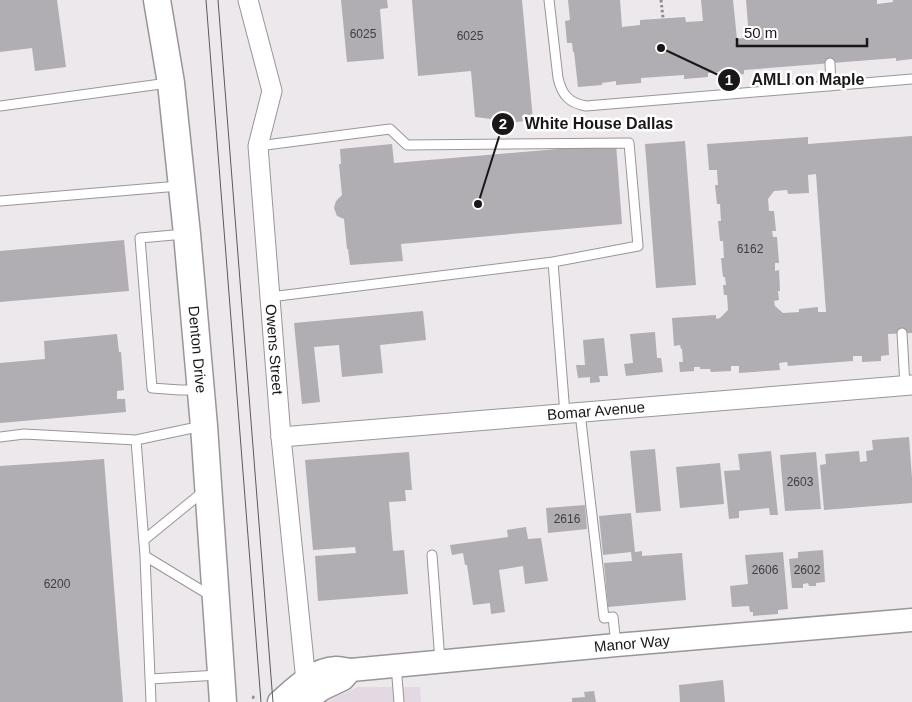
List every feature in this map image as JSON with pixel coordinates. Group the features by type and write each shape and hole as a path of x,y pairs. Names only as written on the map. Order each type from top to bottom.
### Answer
{"main road":[{"name":"Denton Drive","path":"157,0 171,83 187,234 204,426 223,702"}],"street":[{"name":"Owens Street","path":"248,0 272,92 258,146 282,437 307,696"},
{"name":"Bomar Avenue","path":"282,437 908,386"},
{"name":"Manor Way","path":"279,702 307,696 343,679 352,670 912,620"}],"lane":[{"path":"549,0 560,87 570,100 586,106 912,79"},
{"path":"830,63 831,86"},
{"path":"0,106 171,83"},
{"path":"258,146 390,129 407,145 629,143 638,246 553,262 270,297"},
{"path":"0,201 182,186"},
{"path":"187,234 140,238 152,388 201,390"},
{"path":"553,262 572,413 604,618 612,617 616,645"},
{"path":"902,333 908,386"},
{"path":"0,437 24,434 136,440 204,426"},
{"path":"136,440 145,556 151,702"},
{"path":"144,540 208,488"},
{"path":"432,555 440,661"},
{"path":"145,556 216,598"},
{"path":"396,665 399,702"},
{"path":"150,679 222,675"}],"path":[{"path":"661,0 663,18"},
{"path":"252,697 257,698"}],"shaded area":[{"path":"358,687 420,687 421,702 325,702"}],"building":[{"path":"0,0 57,0 66,67 35,71 32,48 0,52"},
{"path":"341,0 387,0 388,8 380,9 384,59 347,62"},
{"path":"412,0 522,0 533,120 517,122 475,117 471,71 418,76"},
{"path":"568,0 620,0 622,27 640,25 640,20 685,17 686,22 703,21 701,0 733,0 737,39 749,37 746,0 877,0 877,4 893,2 893,0 912,0 912,59 896,61 896,58 744,70 744,74 723,76 723,72 708,73 708,77 684,79 684,75 641,78 641,83 616,85 616,81 602,83 602,85 578,87 572,43 567,43 565,21 570,20"},
{"path":"912,136 912,333 888,334 889,355 881,356 881,361 862,362 862,356 853,356 853,361 788,366 787,362 779,363 780,370 739,373 739,366 731,366 731,371 711,372 710,369 694,367 694,371 680,372 679,362 683,362 682,349 680,345 674,346 672,318 716,315 716,319 720,318 728,310 727,295 724,295 723,285 726,285 721,258 724,258 723,241 720,241 718,221 721,221 720,204 717,204 715,185 718,185 717,170 709,170 707,144 808,137 808,144","holes":["816,174 826,312 818,312 818,307 799,309 799,312 783,313 775,306 774,301 779,300 779,270 775,271 775,263 779,263 777,237 773,237 772,231 776,231 774,211 769,211 768,199 774,191 787,190 788,194 809,193 808,175"]},
{"path":"685,141 696,285 656,288 645,144"},
{"path":"392,144 394,163 616,144 622,224 401,244 403,261 350,265 344,219 337,216 334,208 336,201 342,195 339,164 341,164 340,149"},
{"path":"124,240 129,291 0,302 0,251"},
{"path":"423,311 426,340 380,345 383,373 342,377 339,345 314,347 320,402 302,404 294,323"},
{"path":"655,332 657,358 661,358 663,372 626,376 624,364 633,363 630,334"},
{"path":"117,334 119,352 121,352 124,390 117,391 117,399 125,399 126,412 0,423 0,363 45,359 44,341"},
{"path":"604,338 608,376 599,376 600,382 590,383 590,377 578,378 576,365 585,365 583,340"},
{"path":"909,437 912,503 824,510 820,465 826,464 825,454 859,451 860,462 867,461 866,451 873,450 872,440"},
{"path":"655,449 661,511 636,513 630,451"},
{"path":"771,451 778,515 770,515 769,508 739,511 739,518 729,519 724,471 740,470 738,454"},
{"path":"409,452 412,490 405,490 406,501 389,502 393,551 404,550 408,594 318,601 315,556 356,553 355,547 313,550 305,460"},
{"path":"816,452 821,509 785,511 780,455"},
{"path":"104,459 123,702 0,702 0,466"},
{"path":"720,463 724,504 680,508 676,467"},
{"path":"585,505 587,529 548,533 546,508"},
{"path":"631,513 635,552 642,551 642,556 682,553 686,600 608,607 604,563 632,561 631,552 603,555 599,516"},
{"path":"526,527 528,539 541,538 548,581 525,584 523,566 499,570 505,612 491,614 490,603 473,605 467,565 465,565 463,553 452,555 450,545 508,537 507,530"},
{"path":"823,550 825,582 816,583 816,586 809,586 808,583 803,584 803,588 792,588 789,559 798,558 798,552"},
{"path":"783,552 788,609 778,610 778,614 753,616 749,606 732,607 730,586 748,584 745,555"},
{"path":"723,680 725,702 680,702 679,685"},
{"path":"594,691 596,702 572,702 572,698 585,697 584,692"}],"tram line":[{"path":"206,0 261,702"},
{"path":"218,0 273,702"}],"place":[{"name":"AMLI on Maple","path":"661,48"},
{"name":"White House Dallas","path":"478,204"}]}
